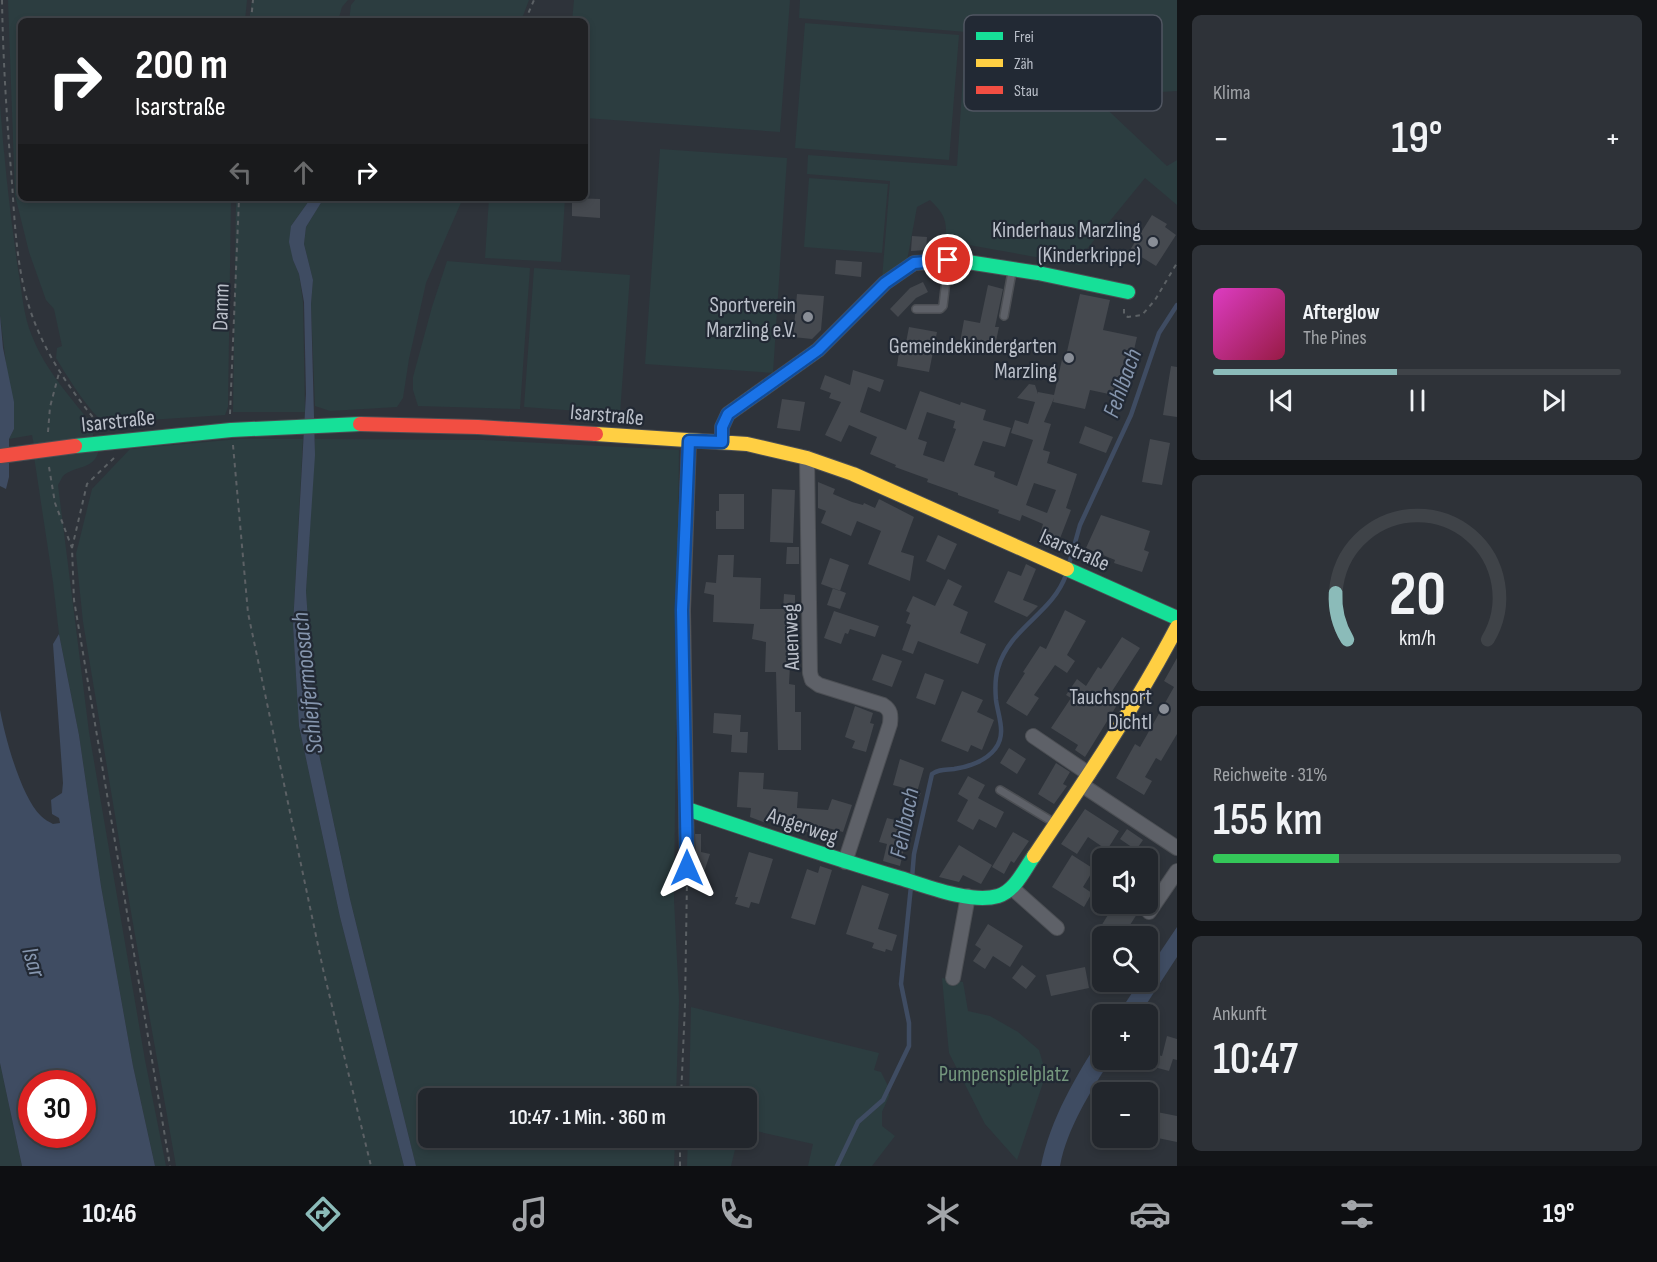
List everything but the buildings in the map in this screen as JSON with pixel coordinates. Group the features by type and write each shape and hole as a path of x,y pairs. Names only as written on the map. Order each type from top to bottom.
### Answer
{"street":[{"path":"722,442 722,427 728,414 818,350 885,283 914,263 955,260 1128,292"},
{"name":"Isarstraße","path":"0,456 126,440 231,430 348,424 478,427 760,446 807,458 902,494 1176,618"},
{"path":"687,868 682,610 689,441"},
{"name":"Auenweg","path":"807,458 810,672 812,680 819,685 883,705 889,709 891,715 845,862"},
{"path":"1057,928 1012,888 1086,779 1157,665 1176,618"},
{"path":"1034,736 1177,848"},
{"name":"Angerweg","path":"687,809 910,882 968,896 989,898 1000,896 1012,888"},
{"path":"1158,899 1177,871"},
{"path":"952,978 968,896"}],"lane":[{"path":"916,309 940,309 943,306 948,260"},
{"path":"1004,316 1013,269"},
{"path":"1000,790 1056,823"}],"path":[{"path":"2,0 8,136 15,222 27,300 41,338 59,372 106,433 126,440 123,450 87,484 72,548 74,600 170,1166"},
{"path":"251,18 253,0"},
{"path":"526,18 534,0"},
{"name":"Damm","path":"230,417 239,201"},
{"path":"1128,292 1124,315 1128,317 1142,315 1155,300 1177,263"},
{"path":"232,436 248,613 323,969 371,1166"},
{"path":"681,1088 687,868"},
{"path":"680,1148 680,1166"}],"green space":[{"path":"8,0 247,0 245,18 18,18 18,201 231,201 228,407 225,415 118,422 104,421 92,411 56,358 57,348 62,346 54,309 46,300 29,252 15,195"},
{"path":"252,0 348,0 342,7 339,18 249,18"},
{"path":"355,0 529,0 522,18 349,18 351,5"},
{"path":"574,0 790,0 780,132 588,118 588,18 572,18"},
{"path":"800,0 1177,0 1177,91 1162,92 1162,15 964,15 964,32 799,18"},
{"path":"805,23 959,35 949,160 795,148"},
{"path":"964,62 964,111 1109,111 1167,166 1177,160 1177,205 1145,178 1082,255 1080,265 963,244 961,254 944,250 946,234 944,217 930,200 917,207 907,261 882,279 890,181 807,174 808,155 957,166"},
{"path":"0,104 12,228 27,320 37,349 60,384 94,427 93,436 34,445 32,435 9,439 14,429 0,315"},
{"path":"660,149 787,158 773,373 645,364"},
{"path":"809,178 888,184 882,253 804,247"},
{"path":"236,201 309,201 291,226 293,260 299,274 303,302 305,412 233,412"},
{"path":"322,201 462,201 426,283 403,398 397,407 330,411 315,406 311,304 313,280 304,244 306,227"},
{"path":"489,201 565,201 561,262 485,258"},
{"path":"447,261 530,268 520,409 418,406 413,390 413,377"},
{"path":"534,268 630,275 620,414 524,407"},
{"path":"239,439 303,439 293,625 299,726 340,917 404,1166 176,1166 83,622 76,554 92,489 130,449"},
{"path":"315,439 484,440 679,450 674,900 679,1000 676,1088 418,1088 418,1148 675,1148 674,1166 416,1166 350,899 316,740 306,591"},
{"path":"99,448 90,464 63,476 58,485 89,732 145,1060 166,1166 155,1166 133,1066 101,886 79,735 59,634 34,457"},
{"name":"Pumpenspielplatz","path":"942,978 963,982 968,1011 990,1016 1018,1032 1039,1050 1046,1074 1017,1160 985,1124 949,1053"},
{"path":"691,1007 879,1053 874,1070 881,1072 888,1086 889,1096 882,1112 882,1126 895,1136 872,1166 808,1166 813,1144 757,1131 757,1088 689,1088"},
{"path":"0,1063 22,1166 0,1166"},
{"path":"688,1148 735,1148 731,1166 687,1166"}],"water":[{"name":"Schleifermoosach","path":"309,201 322,201 306,227 304,244 313,280 311,304 315,455 306,591 316,740 350,899 416,1166 404,1166 340,917 299,726 293,625 306,394 304,302 299,274 289,242 291,226"},
{"path":"0,315 3,348 14,402 14,429 9,439 9,477 6,489 0,486"},
{"name":"Isar","path":"59,634 79,735 101,886 133,1066 155,1166 22,1166 18,1148 96,1148 96,1070 18,1070 18,1147 0,1063 0,710 10,750 27,795 42,817 53,824 60,823 59,818 52,814 51,800 62,793 53,644"},
{"path":"1177,927 1177,957 1158,986 1158,955"},
{"path":"1133,992 1154,992 1146,1004 1125,1004"},
{"path":"1092,1052 1092,1070 1104,1070 1097,1082 1092,1082 1092,1090 1068,1138 1060,1166 1041,1166 1057,1115"}],"waterway":[{"name":"Fehlbach","path":"1069,564 1080,525 1131,415 1159,333 1177,305"},
{"name":"Fehlbach","path":"912,878 914,854 932,774 940,770 976,763 995,749 999,743 1001,731 995,692 998,668 1012,642 1060,589 1066,575"},
{"name":"Fehlbach","path":"837,1166 858,1122 883,1100 909,1046 909,1023 901,984 911,886"}],"traffic: fast":[{"path":"934,262 955,260 1038,273 1128,292"},
{"path":"75,446 231,430 360,424"},
{"path":"1067,569 1177,618"},
{"path":"687,809 936,889 975,898 998,896 1009,890 1034,856"}],"traffic: slow":[{"path":"722,442 722,427 728,414 818,350 885,283 914,263 934,262"},
{"path":"596,434 747,444 807,458 853,474 1067,569"},
{"path":"1034,856 1126,715 1177,627"}],"traffic: jam":[{"path":"360,424 478,427 596,434"},
{"path":"0,456 75,446"}],"place":[{"name":"Kinderhaus Marzling (Kinderkrippe)","path":"1153,242"},
{"name":"Sportverein Marzling e.V.","path":"808,317"},
{"name":"Gemeindekindergarten Marzling","path":"1069,358"},
{"name":"Tauchsport Dichtl","path":"1164,709"}],"route":[{"path":"687,868 682,610 689,441 722,442 722,427 728,414 818,350 885,283 914,263 948,260"}]}
